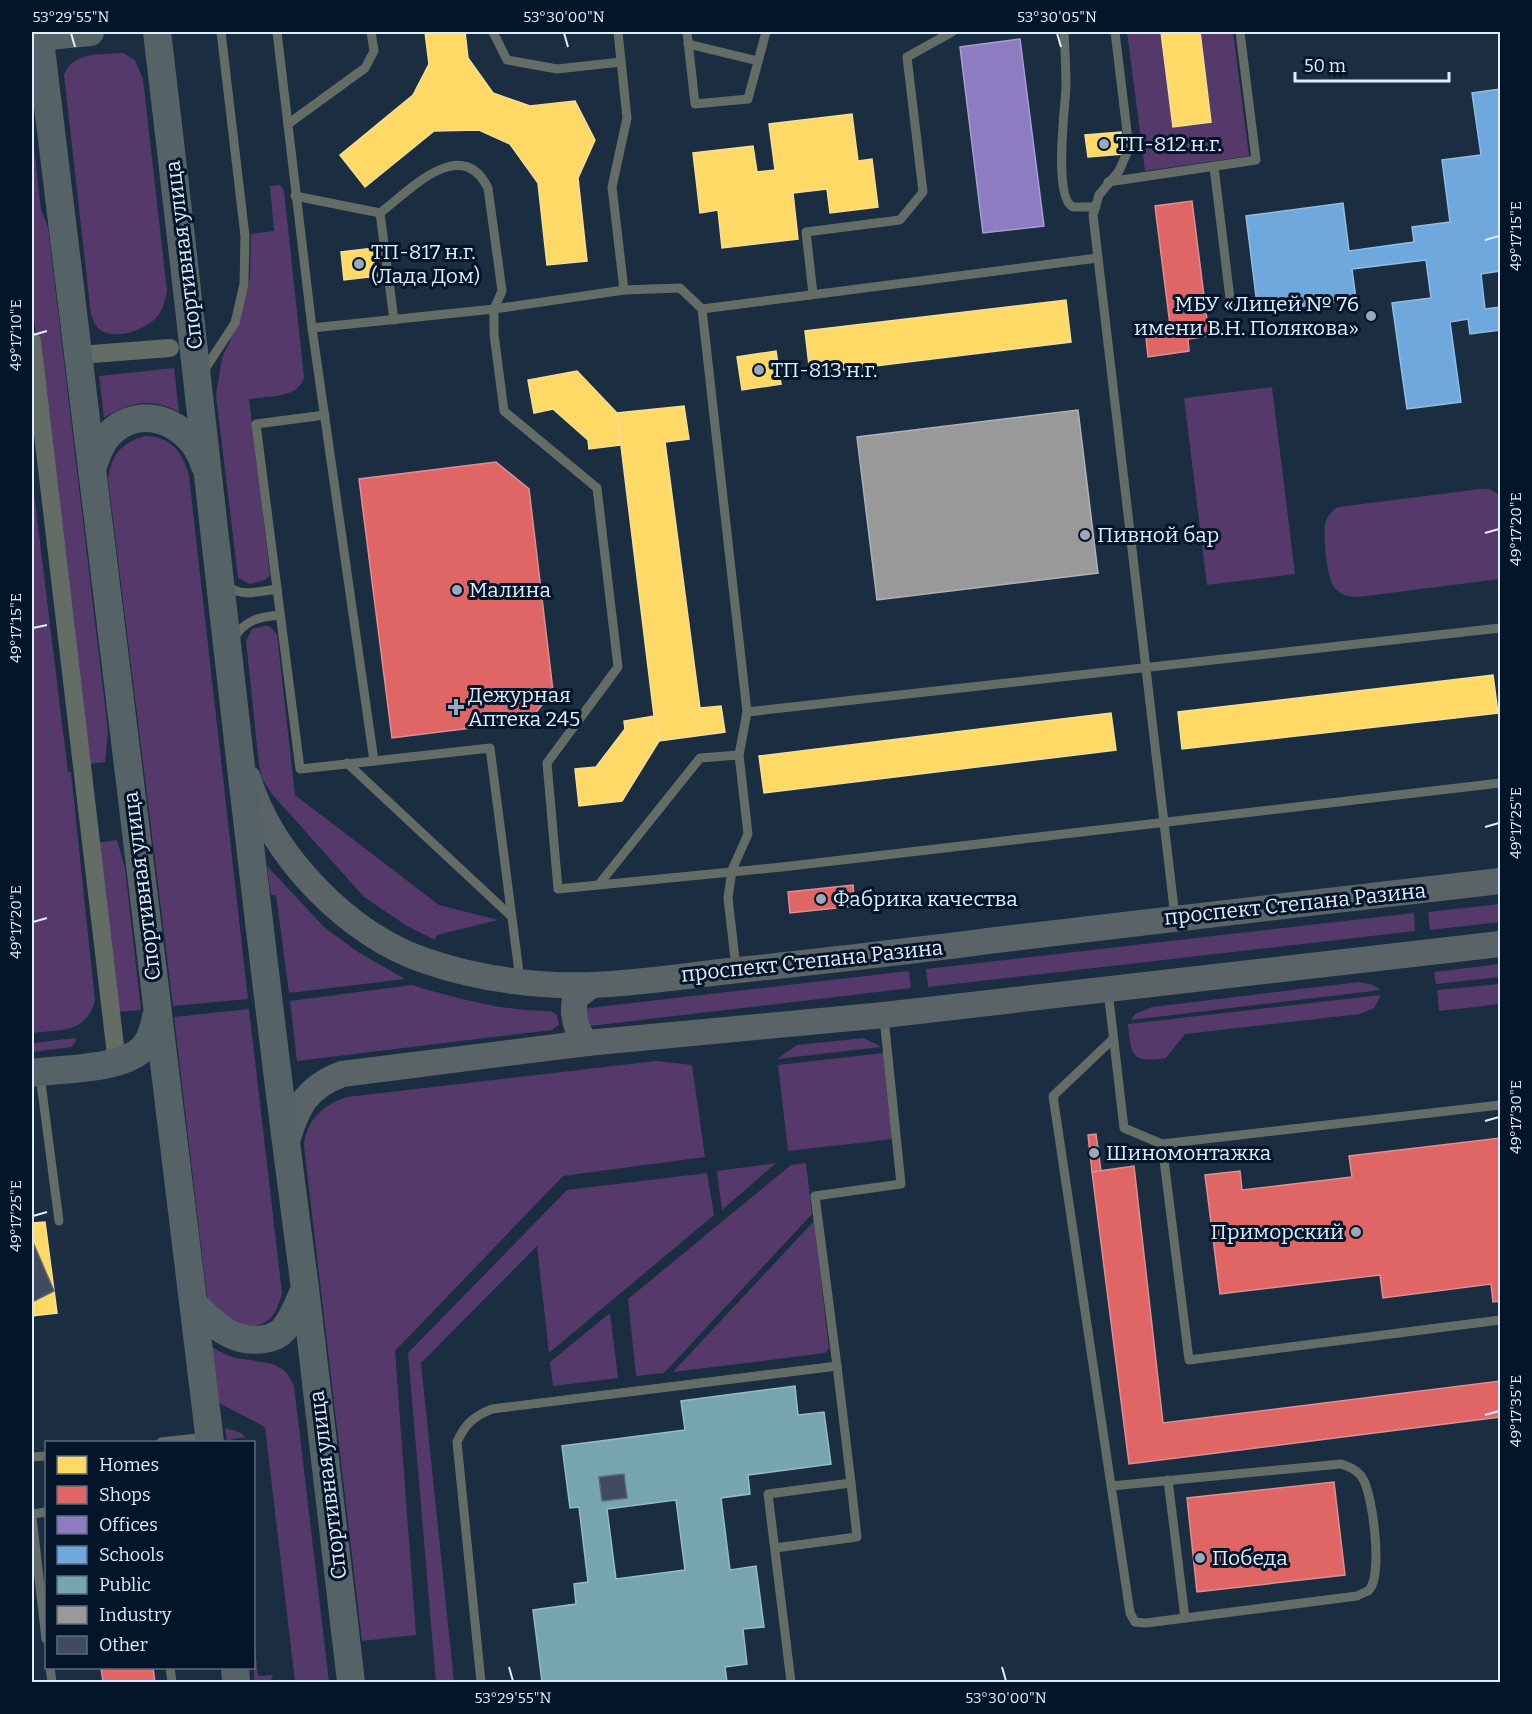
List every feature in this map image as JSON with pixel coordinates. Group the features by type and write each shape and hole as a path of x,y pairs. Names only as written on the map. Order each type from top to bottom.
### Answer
{"main road":[{"path":"39,34 90,32"},
{"name":"Спортивная улица","path":"157,32 237,740 351,1683"},
{"name":"Спортивная улица","path":"39,34 167,1108 194,1304 209,1440"},
{"name":"Спортивная улица","path":"92,469 101,444 116,429 130,421 163,420 190,437 201,452 208,478"},
{"name":"проспект Степана Разина","path":"237,740 253,793 268,827 293,863 357,923 392,946 426,961 520,982 592,986 1500,880"},
{"path":"286,1145 295,1113 305,1098 322,1082 342,1074 587,1044 884,1015 1500,944"},
{"path":"587,1044 579,1034 572,1013 575,998 592,986"},
{"path":"35,1072 117,1063 133,1056 146,1045 157,1014"},
{"path":"117,1063 148,1078 167,1108"},
{"path":"194,1304 229,1335 245,1341 262,1339 275,1337 283,1331 305,1288"}],"street":[{"path":"32,341 117,1063"},
{"path":"79,355 170,348"}],"lane":[{"path":"198,379 235,322 244,284 245,236 221,32"},
{"path":"278,32 295,196 312,328 374,760"},
{"path":"288,124 365,68 374,51 371,32"},
{"path":"493,32 507,60 557,69 621,62"},
{"path":"618,32 627,118 612,187 624,290"},
{"path":"687,32 695,104 748,99 766,32"},
{"path":"813,294 806,232 900,220 923,192 907,57 952,32"},
{"path":"1064,32 1066,87 1061,154 1065,199 1073,207 1096,207"},
{"path":"1115,32 1129,148 1123,164 1099,195 1093,215 1175,917"},
{"path":"1108,182 1256,160 1240,32"},
{"path":"688,44 758,61"},
{"path":"295,196 380,213 438,168 457,164 481,174 488,188 502,291 494,309 494,334 504,411 597,488 618,667 547,763 558,889 732,870 782,867 1500,783"},
{"path":"1214,167 1231,307"},
{"path":"380,213 394,320"},
{"path":"702,309 1097,258"},
{"path":"312,328 494,309 624,290 680,288 702,309 747,712 740,755 748,834 732,870 728,898 736,970"},
{"path":"325,416 256,424 300,769 490,748 520,982"},
{"path":"218,572 231,589 247,593 277,590"},
{"path":"227,654 243,625 257,618 279,615"},
{"path":"747,712 1146,670 1500,628"},
{"path":"600,883 700,759 740,755"},
{"path":"347,763 511,916"},
{"path":"1107,989 1124,1128 1162,1144 1500,1106"},
{"path":"775,1548 857,1537 815,1196 901,1184 884,1015"},
{"path":"1111,1486 1341,1464 1355,1469 1363,1479 1369,1493 1377,1565 1369,1590 1357,1596 1185,1618 1135,1622 1130,1613 1111,1486 1053,1096 1113,1039"},
{"path":"35,1072 59,1221"},
{"path":"1162,1144 1189,1360 1500,1320"},
{"path":"481,1683 458,1442 464,1426 477,1414 492,1409 837,1366"},
{"path":"193,1441 209,1440"},
{"path":"1168,1480 1185,1618"},
{"path":"791,1683 768,1494 851,1483"},
{"path":"32,1515 42,1562 45,1620"}],"shaded area":[{"path":"1127,32 1233,32 1249,156 1145,171"},
{"path":"123,53 135,60 143,79 167,291 162,309 154,319 133,332 117,334 100,330 91,315 64,75 68,67 81,58"},
{"path":"32,129 41,210 48,227 108,731 105,762 88,764 32,301"},
{"path":"280,185 284,191 304,377 301,384 289,393 249,399 270,575 265,580 250,584 238,578 216,395 222,358 239,321 250,278 251,234 274,231 270,186"},
{"path":"174,368 179,412 159,404 141,403 122,408 104,418 99,376"},
{"path":"1272,387 1295,574 1207,585 1184,398"},
{"path":"145,436 162,439 174,447 183,460 189,476 248,999 173,1006 108,479 112,463 119,451 130,442"},
{"path":"32,477 68,772 71,772 95,1001 91,1012 79,1025 62,1030 32,1033"},
{"path":"1489,489 1500,495 1500,579 1359,597 1345,595 1334,587 1327,565 1325,527 1329,515 1338,507"},
{"path":"269,626 277,634 295,795 439,905 498,920 437,935 435,940 407,926 364,897 272,794 263,780 259,765 246,641 252,629"},
{"path":"117,840 125,868 141,1010 116,1012 97,843"},
{"path":"267,866 325,928 358,952 405,979 289,993 276,895 271,895"},
{"path":"1500,904 1500,922 1430,930 1428,912"},
{"path":"1414,913 1415,931 928,987 926,969"},
{"path":"1500,964 1500,977 1436,984 1434,972"},
{"path":"909,971 911,988 590,1026 580,1013 589,1008"},
{"path":"1359,982 1373,985 1381,990 1131,1020 1135,1014 1152,1007"},
{"path":"1500,984 1500,1004 1439,1011 1437,990"},
{"path":"412,985 481,1003 516,1009 551,1011 557,1015 559,1025 552,1030 297,1061 290,1001"},
{"path":"1381,995 1374,1008 1360,1014 1185,1034 1166,1058 1140,1058 1132,1051 1130,1044 1128,1024"},
{"path":"249,1009 282,1293 276,1311 267,1321 254,1326 236,1328 208,1300 174,1017"},
{"path":"75,1038 76,1041 71,1047 32,1052 32,1043"},
{"path":"864,1038 881,1047 777,1059 797,1045"},
{"path":"884,1053 893,1139 788,1151 778,1065"},
{"path":"656,1061 692,1065 705,1157 563,1176 395,1351 416,1635 362,1641 304,1146 312,1121 331,1104 347,1097"},
{"path":"776,1163 722,1210 717,1171"},
{"path":"806,1163 812,1214 664,1373 636,1376 628,1299 791,1165"},
{"path":"707,1173 714,1215 549,1353 537,1246 421,1363 454,1682 436,1682 408,1353 567,1190"},
{"path":"814,1221 829,1348 825,1353 673,1372"},
{"path":"610,1313 618,1378 553,1386 550,1362"},
{"path":"212,1347 235,1358 274,1365 285,1372 294,1386 329,1682 295,1682 265,1427 219,1403"},
{"path":"225,1428 239,1432 246,1437 231,1439 231,1441 227,1441"},
{"path":"255,1646 258,1676 273,1675 270,1682 254,1682"}],"building: Homes":[{"path":"425,32 465,32 468,58 493,93 530,106 575,101 595,140 578,178 587,261 547,265 538,183 510,144 479,130 434,131 365,187 340,155 413,95 429,64"},
{"path":"1161,32 1200,32 1211,122 1173,127"},
{"path":"852,114 858,161 872,159 878,207 830,213 827,189 793,193 798,239 722,248 718,210 700,213 693,153 753,146 757,172 775,170 769,124"},
{"name":"ТП-812 н.г.","path":"1121,132 1123,154 1088,157 1085,135"},
{"name":"ТП-817 н.г. (Лада Дом)","path":"374,248 377,276 344,280 341,252"},
{"path":"1066,300 1071,342 810,374 805,331"},
{"name":"ТП-813 н.г.","path":"776,351 781,384 742,390 737,357"},
{"path":"577,371 617,413 620,445 589,449 588,440 553,409 534,413 528,380"},
{"path":"684,406 689,439 665,442 700,708 721,706 725,732 659,741 617,413"},
{"path":"1493,675 1498,713 1182,749 1178,712"},
{"path":"1111,713 1116,750 764,793 759,756"},
{"path":"654,716 659,741 622,801 579,806 575,769 596,767 625,729 624,721"},
{"path":"45,1222 57,1313 32,1316 32,1223"}],"building: Shops":[{"path":"1192,201 1209,336 1188,339 1189,351 1148,357 1145,328 1170,325 1155,206"},
{"name":"Малина","path":"496,462 529,489 553,691 529,721 392,738 359,479"},
{"name":"Фабрика качества","path":"853,885 855,906 790,913 788,892"},
{"name":"Шиномонтажка","path":"1096,1134 1101,1171 1092,1172 1088,1135"},
{"name":"Приморский","path":"1500,1138 1500,1301 1493,1302 1491,1284 1383,1298 1380,1275 1220,1294 1205,1175 1240,1171 1242,1190 1352,1177 1349,1156"},
{"path":"1134,1166 1163,1423 1500,1381 1500,1417 1129,1464 1092,1172"},
{"path":"1334,1482 1345,1575 1197,1592 1187,1498"},
{"path":"101,1669 153,1669 155,1682 103,1682"}],"building: Offices":[{"path":"1020,39 1044,226 983,233 960,47"}],"building: Schools":[{"path":"1500,89 1500,271 1481,274 1485,309 1500,307 1500,330 1470,334 1468,319 1450,322 1461,402 1407,409 1392,303 1431,298 1426,260 1352,269 1356,299 1258,312 1246,216 1343,203 1349,251 1414,242 1412,227 1450,222 1442,160 1481,155 1472,93"}],"building: Public":[{"path":"795,1386 798,1415 824,1412 831,1464 748,1475 750,1494 721,1498 730,1570 756,1566 764,1627 743,1629 747,1664 725,1667 727,1682 542,1682 533,1610 576,1604 574,1584 588,1582 579,1507 570,1508 562,1446 685,1430 681,1401","holes":["676,1500 685,1570 616,1579 607,1509"]}],"building: Industry":[{"path":"1078,410 1098,573 877,600 857,437"}],"building: Other":[{"path":"32,1240 54,1291 32,1302"},
{"path":"624,1474 627,1498 602,1501 599,1477"}],"place":[{"name":"ТП-812 н.г.","path":"1104,144"},
{"name":"ТП-817 н.г. (Лада Дом)","path":"359,264"},
{"name":"МБУ «Лицей № 76 имени В.Н. Полякова»","path":"1371,316"},
{"name":"ТП-813 н.г.","path":"759,370"},
{"name":"Пивной бар","path":"1085,535"},
{"name":"Малина","path":"457,590"},
{"name":"Дежурная Аптека 245","path":"456,707"},
{"name":"Фабрика качества","path":"821,899"},
{"name":"Шиномонтажка","path":"1094,1153"},
{"name":"Приморский","path":"1356,1232"},
{"name":"Победа","path":"1200,1558"}]}
